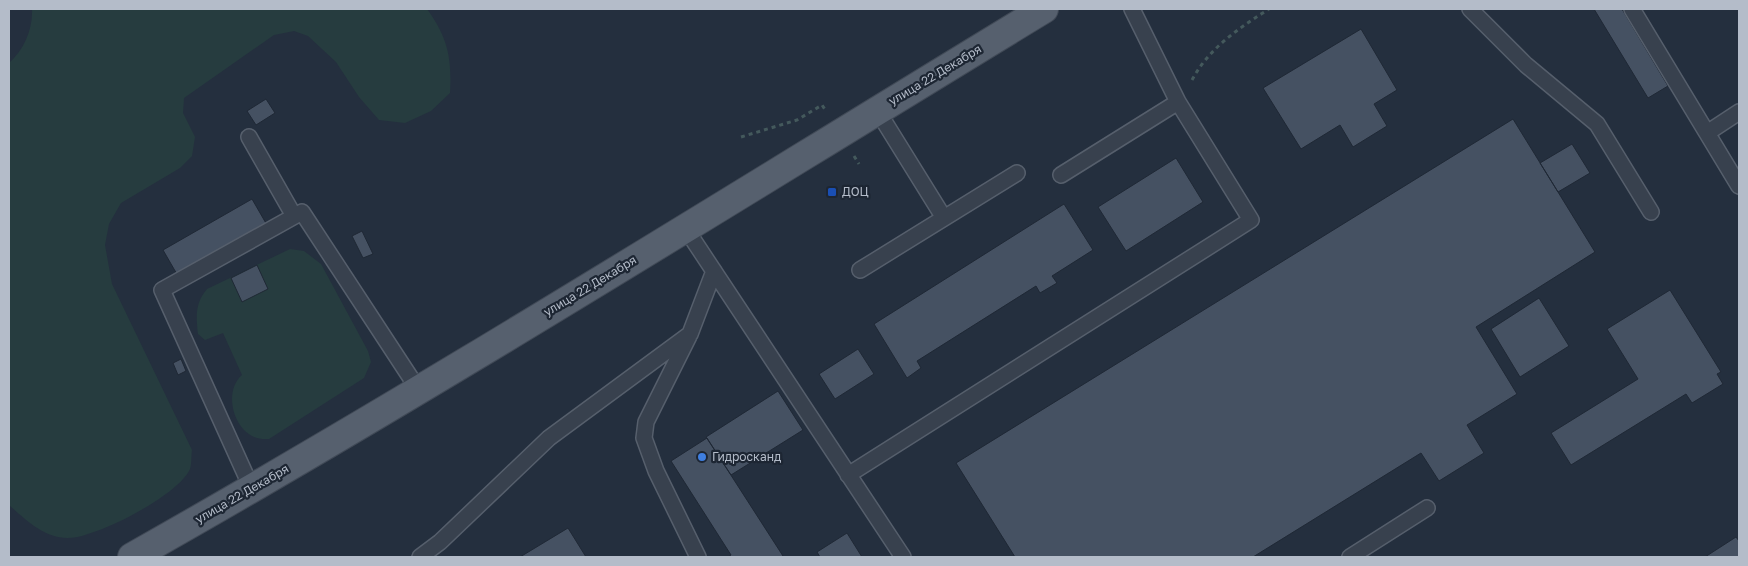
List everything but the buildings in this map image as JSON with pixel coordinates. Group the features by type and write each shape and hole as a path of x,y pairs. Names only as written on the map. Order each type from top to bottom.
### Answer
{"main road":[{"name":"улица 22 Декабря","path":"132,557 252,489 686,229 1044,9"}],"lane":[{"path":"848,475 1251,220 1178,102 1132,9"},
{"path":"1470,9 1526,65 1597,124 1651,212"},
{"path":"1632,9 1739,186"},
{"path":"1061,175 1178,102"},
{"path":"877,110 944,218"},
{"path":"1706,133 1739,112"},
{"path":"250,137 294,216"},
{"path":"860,270 1016,173"},
{"path":"252,489 162,290 302,212 418,389"},
{"path":"686,229 903,557"},
{"path":"698,557 656,471 644,438 646,422 690,334 714,271"},
{"path":"420,557 440,542 549,438 690,334"},
{"path":"1350,557 1426,508"}],"path":[{"path":"1178,102 1201,62 1222,42 1269,9"}],"green space":[{"path":"32,9 427,9 444,39 450,69 450,93 431,111 405,123 379,120 359,97 336,62 308,36 294,31 274,35 184,98 183,113 195,137 192,156 180,168 121,203 109,224 105,245 112,284 192,450 191,467 183,479 170,491 135,513 97,531 68,538 43,532 9,505 9,63 19,52 26,39 31,24"},
{"path":"290,249 304,251 321,264 368,351 371,362 364,378 269,439 260,439 249,434 242,427 233,410 233,391 236,382 242,375 223,333 205,340 198,334 197,310 200,300 207,289"}],"place":[{"name":"ДОЦ","path":"832,192"},
{"name":"Гидросканд","path":"702,457"}]}
